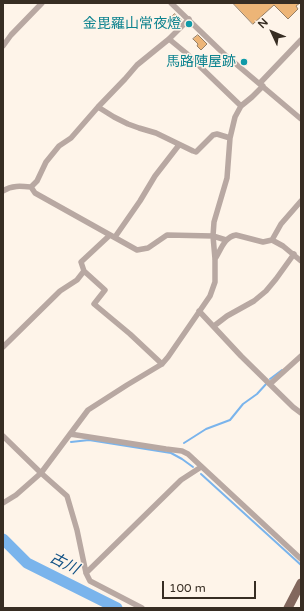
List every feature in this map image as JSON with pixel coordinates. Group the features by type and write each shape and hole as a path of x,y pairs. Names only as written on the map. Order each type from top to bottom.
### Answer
{"main road":[{"path":"288,608 301,583"}],"street":[{"path":"3,46 11,35 42,3"},
{"path":"171,3 223,53 301,119"},
{"path":"3,191 9,187 31,187 37,182 46,162 59,146 71,138 137,65 169,39 188,20"},
{"path":"169,39 186,53 241,106"},
{"path":"3,503 16,495 40,473 88,410 162,364 210,296 215,282 213,236 214,222 227,178 230,138 235,117 241,106 252,97 261,84 301,40"},
{"path":"98,107 128,124 156,133 196,152 213,135 217,134 230,138"},
{"path":"162,364 130,334 94,304 105,290 84,271 82,262 113,236 140,201 155,176 180,145"},
{"path":"31,187 35,193 137,250 148,248 167,235 213,236 226,240"},
{"path":"272,240 281,224 301,201"},
{"path":"215,259 226,240 231,236 236,235 264,242 272,240 283,246 301,261"},
{"path":"214,326 227,316 254,301 266,291 294,254"},
{"path":"3,347 60,291 77,280 84,271"},
{"path":"199,311 241,356 301,413"},
{"path":"270,384 301,356"},
{"path":"70,434 182,451 188,454 301,559"},
{"path":"3,436 40,473 66,496 77,530 86,573 90,582 142,608"},
{"path":"86,573 181,480 201,466"}],"building":[{"path":"233,3 300,3 296,6 298,9 288,19 274,5 253,24"},
{"path":"175,14 182,20 177,25 170,18"},
{"path":"198,35 207,44 201,50 193,39"}],"waterway":[{"path":"270,379 282,370"},
{"path":"184,443 206,429 230,420 243,404 257,394 267,383"},
{"path":"71,442 89,440 171,453 193,467"},
{"path":"201,474 301,565"},
{"name":"古川","path":"3,539 27,563 117,608"}],"place":[{"name":"金毘羅山常夜燈","path":"189,24"},
{"name":"馬路陣屋跡","path":"244,62"}]}
